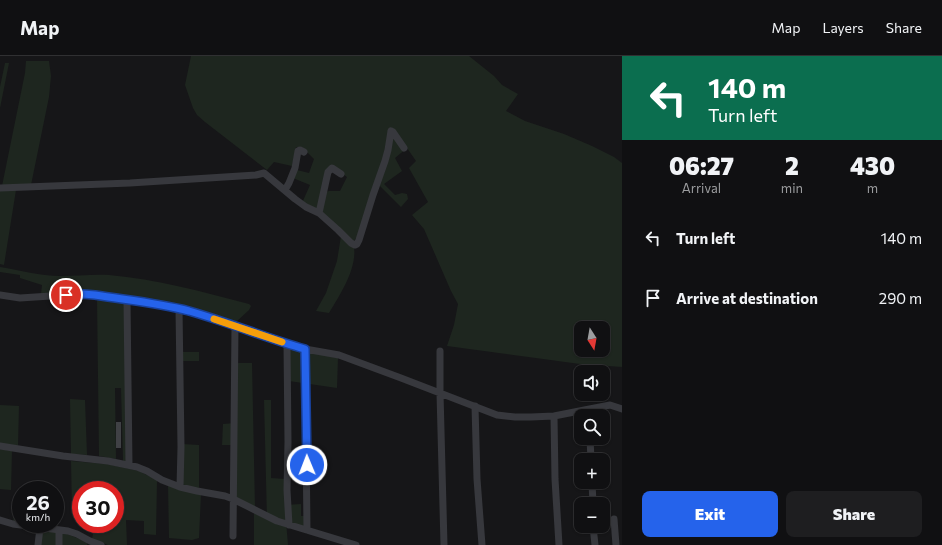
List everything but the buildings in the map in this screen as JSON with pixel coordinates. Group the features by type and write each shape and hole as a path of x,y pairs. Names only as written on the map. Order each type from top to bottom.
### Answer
{"street":[{"path":"0,188 150,182 256,175 264,173 306,207 319,213 355,245 357,244 366,219 385,161 391,131 404,148"},
{"path":"285,190 295,168 298,151 300,150 304,152"},
{"path":"319,213 328,172 332,168 341,174"},
{"path":"0,295 25,298 83,294 161,305 209,317 287,344 339,355 497,415 532,417 574,414"},
{"path":"127,300 129,465"},
{"path":"179,309 181,448 180,487"},
{"path":"233,536 235,326"},
{"path":"287,344 287,490 289,525"},
{"path":"305,349 307,530"},
{"path":"440,351 444,545"},
{"path":"600,409 610,405 622,409"},
{"path":"475,406 477,479 482,545"},
{"path":"554,416 555,479 559,545"},
{"path":"0,446 41,453 108,461 144,469 162,480 180,487 233,499 289,525 356,545"},
{"path":"614,519 616,545"},
{"path":"0,520 12,524"},
{"path":"64,531 77,534 89,543 101,545"},
{"path":"38,545 39,533"},
{"path":"59,545 60,533"},
{"path":"593,533 594,545"}],"shaded area":[{"path":"191,56 469,56 494,76 502,85 518,94 506,111 525,121 564,134 592,146 614,157 622,163 622,367 580,364 447,346 454,325 458,304 424,229 412,215 428,202 409,168 416,161 407,148 395,158 402,171 384,184 395,195 402,193 407,194 408,199 401,207 376,182 357,237 354,241 350,239 322,212 326,192 340,191 347,177 333,167 317,209 302,203 310,185 293,178 297,170 309,173 314,159 302,147 296,147 292,166 274,162 267,170 205,122 197,115 185,85"},
{"path":"26,61 49,61 51,76 49,97 31,185 2,186 25,73"},
{"path":"5,63 9,63 0,108 0,87"},
{"path":"0,190 16,190 4,265 0,264"},
{"path":"341,236 354,247 353,264 347,282 329,313 316,311 326,293 337,261"},
{"path":"0,267 52,276 109,275 127,277 197,291 249,304 251,306 249,310 236,322 233,322 186,308 41,294 42,285 20,278 20,275 0,272"},
{"path":"97,298 125,303 127,462 123,461 121,388 115,388 116,459 99,456"},
{"path":"289,348 338,358 337,388 289,381"},
{"path":"182,352 199,352 199,361 182,361"},
{"path":"236,363 252,363 255,508 235,497 236,445 222,445 223,424 236,423"},
{"path":"70,399 85,400 87,455 71,454"},
{"path":"264,400 271,400 271,478 285,479 286,505 301,504 301,516 305,516 305,527 286,521 288,545 254,545 254,513 267,519"},
{"path":"0,405 19,406 18,446 0,443"},
{"path":"182,444 199,445 199,489 181,484"},
{"path":"0,449 12,451 11,490 0,489"},
{"path":"71,461 107,464 139,471 157,480 156,535 144,534 144,521 126,520 127,545 108,545 92,539 93,533 124,533 124,481 72,481 72,511"},
{"path":"168,485 201,494 199,538 192,540 169,538"},
{"path":"40,533 67,534 87,542 87,545 39,545"}],"slow traffic":[{"path":"214,319 282,342"}],"route":[{"path":"66,295 95,295 169,306 209,317 305,349 307,465"}]}
